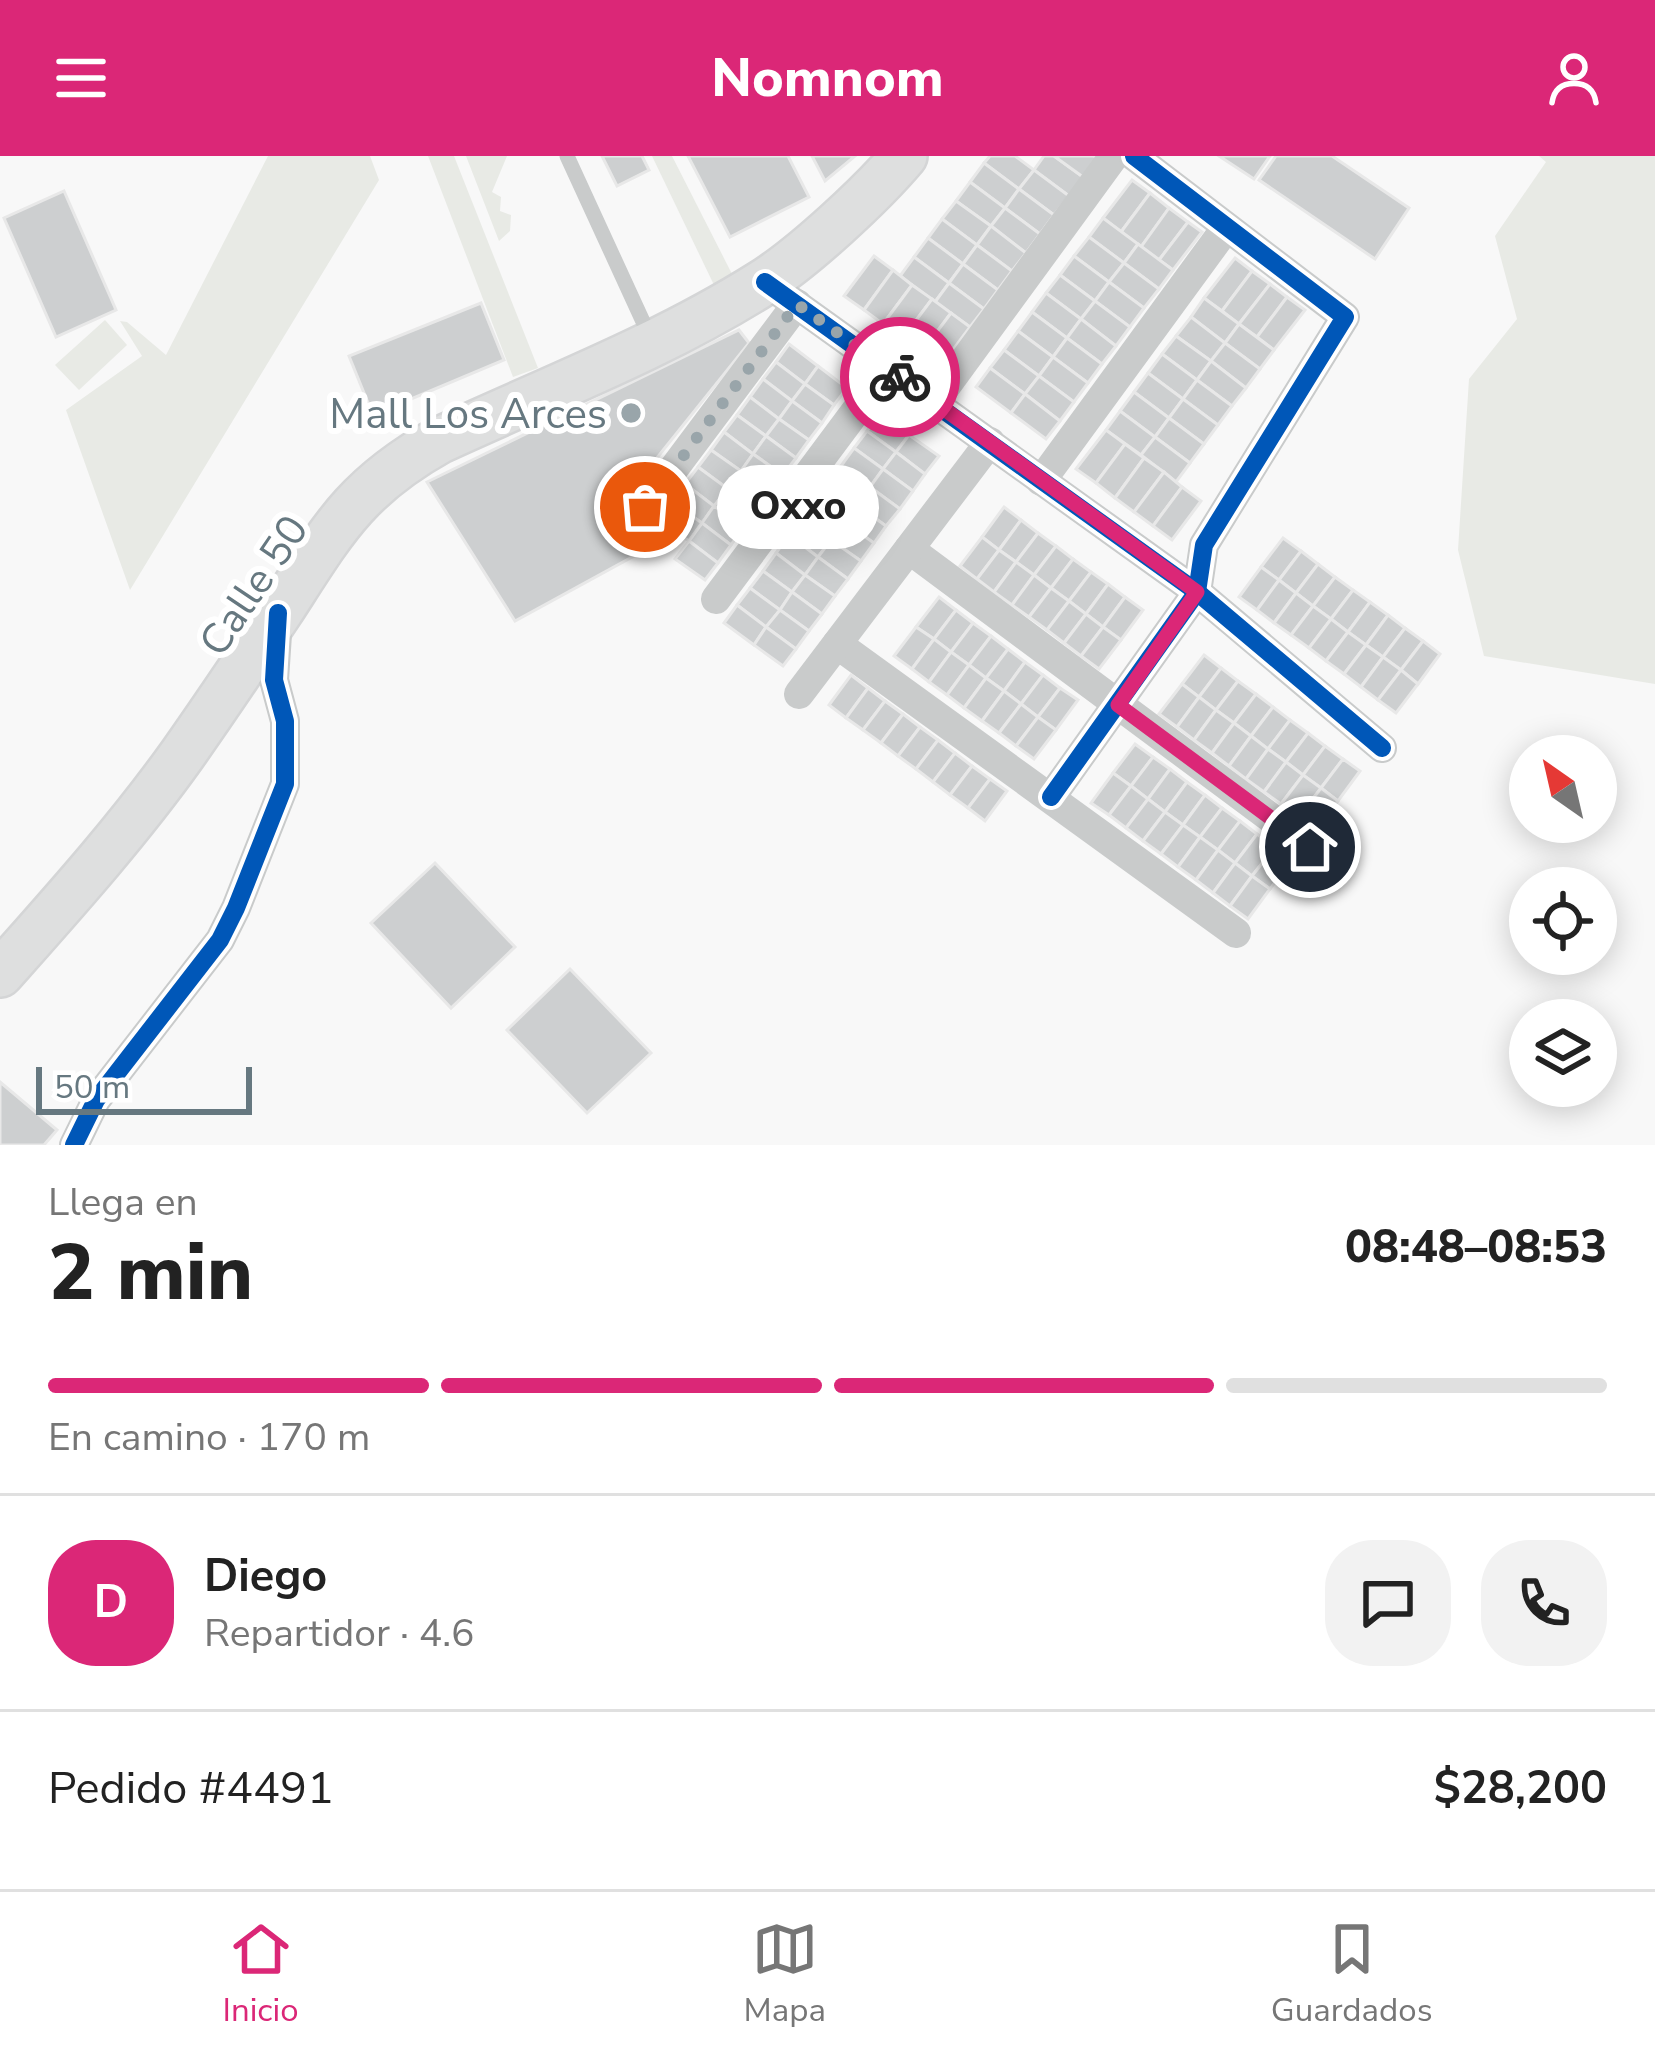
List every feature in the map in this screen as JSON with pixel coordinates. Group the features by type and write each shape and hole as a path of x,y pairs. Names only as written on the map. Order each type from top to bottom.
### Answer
{"main road":[{"name":"Calle 50","path":"0,974 180,758 334,526 367,490 410,457 653,343 781,293 833,224 904,156"}],"street":[{"path":"935,401 1114,156"},
{"path":"1052,797 1197,592 1204,545 1345,317 1134,156"},
{"path":"1041,481 1226,228"},
{"path":"645,507 781,293 1197,592 1382,748"},
{"path":"716,599 888,368"},
{"path":"799,694 990,442"},
{"path":"909,549 1310,847"},
{"path":"74,1145 96,1100 220,940 285,784 285,721 274,680 278,613"},
{"path":"837,644 1236,933"}],"lane":[{"path":"567,156 653,343"}],"shaded area":[{"path":"268,156 370,156 379,180 130,590 66,410 142,356 120,321 166,355"},
{"path":"428,156 454,156 538,368 513,377"},
{"path":"466,156 507,156 492,192 501,197 500,211 511,215 510,231 499,241"},
{"path":"652,156 672,156 732,274 714,285"},
{"path":"1539,156 1655,156 1655,684 1484,656 1458,550 1469,379 1517,319 1495,236 1546,162"},
{"path":"105,320 127,345 79,390 55,365"}],"building":[{"path":"602,156 642,156 649,170 617,186"},
{"path":"688,156 788,156 809,197 730,237"},
{"path":"812,156 855,156 825,181"},
{"path":"990,156 1015,156 1034,170 1019,189 984,163"},
{"path":"1044,156 1054,156 1083,177 1069,196 1034,170"},
{"path":"1054,156 1094,156 1097,159 1083,177"},
{"path":"1219,156 1270,156 1254,179"},
{"path":"1276,156 1332,156 1409,208 1375,259 1259,180"},
{"path":"984,163 1019,189 1005,208 970,182"},
{"path":"1034,170 1069,196 1054,215 1019,189"},
{"path":"1132,180 1150,193 1121,232 1103,218"},
{"path":"970,182 1005,208 991,226 956,201"},
{"path":"1019,189 1054,215 1040,234 1005,208"},
{"path":"64,191 116,310 56,337 4,218"},
{"path":"1150,193 1169,208 1141,247 1121,232"},
{"path":"956,201 991,226 977,245 942,219"},
{"path":"1005,208 1040,234 1026,253 991,226"},
{"path":"1169,208 1188,222 1159,260 1141,247"},
{"path":"1103,218 1138,244 1124,263 1089,237"},
{"path":"942,219 977,245 963,264 928,238"},
{"path":"1188,222 1202,232 1173,270 1159,260"},
{"path":"991,226 1026,253 1012,271 977,245"},
{"path":"1089,237 1124,263 1109,282 1074,256"},
{"path":"928,238 963,264 949,283 914,257"},
{"path":"1138,244 1173,270 1159,289 1124,263"},
{"path":"977,245 1012,271 998,290 963,264"},
{"path":"874,256 893,270 864,310 844,296"},
{"path":"1074,256 1109,282 1095,301 1060,275"},
{"path":"914,257 949,283 935,302 900,276"},
{"path":"1235,258 1252,271 1222,311 1204,298"},
{"path":"1124,263 1159,289 1144,308 1109,282"},
{"path":"963,264 998,290 984,309 949,283"},
{"path":"893,270 912,285 883,324 864,310"},
{"path":"1252,271 1270,284 1239,324 1222,311"},
{"path":"1060,275 1095,301 1081,319 1046,293"},
{"path":"1109,282 1144,308 1130,327 1095,301"},
{"path":"949,283 984,309 970,327 935,302"},
{"path":"1270,284 1287,297 1257,337 1239,324"},
{"path":"912,285 932,299 902,339 883,324"},
{"path":"1046,293 1081,319 1067,338 1032,312"},
{"path":"1287,297 1305,310 1274,350 1257,337"},
{"path":"1204,298 1239,324 1225,343 1191,317"},
{"path":"932,299 951,313 921,353 902,339"},
{"path":"1095,301 1130,327 1116,346 1081,319"},
{"path":"481,303 504,360 373,415 349,356"},
{"path":"1032,312 1067,338 1053,357 1018,331"},
{"path":"951,313 970,327 940,367 921,353"},
{"path":"1191,317 1225,343 1211,361 1176,336"},
{"path":"1081,319 1116,346 1102,364 1067,338"},
{"path":"1239,324 1274,350 1260,369 1225,343"},
{"name":"Mall Los Arces","path":"739,330 749,343 620,504 643,551 515,621 427,482"},
{"path":"1018,331 1053,357 1039,376 1004,350"},
{"path":"1176,336 1211,361 1197,380 1162,354"},
{"path":"1067,338 1102,364 1088,383 1053,357"},
{"path":"1225,343 1260,369 1246,388 1211,361"},
{"path":"789,344 818,366 805,384 776,362"},
{"path":"1004,350 1039,376 1025,394 990,368"},
{"path":"1162,354 1197,380 1183,399 1148,373"},
{"path":"1053,357 1088,383 1074,402 1039,376"},
{"path":"1211,361 1246,388 1232,406 1197,380"},
{"path":"776,362 805,384 792,401 763,379"},
{"path":"818,366 847,388 834,405 805,384"},
{"path":"990,368 1025,394 1011,413 976,387"},
{"path":"1148,373 1183,399 1169,418 1134,392"},
{"path":"1039,376 1074,402 1060,421 1025,394"},
{"path":"763,379 792,401 779,419 750,397"},
{"path":"1197,380 1232,406 1218,425 1183,399"},
{"path":"805,384 834,405 822,423 792,401"},
{"path":"1134,392 1169,418 1155,437 1120,411"},
{"path":"1025,394 1060,421 1046,439 1011,413"},
{"path":"750,397 779,419 766,436 737,415"},
{"path":"1183,399 1218,425 1204,444 1169,418"},
{"path":"792,401 822,423 809,440 779,419"},
{"path":"1120,411 1155,437 1141,455 1106,430"},
{"path":"880,413 909,435 896,452 867,431"},
{"path":"737,415 766,436 753,454 724,432"},
{"path":"1169,418 1204,444 1190,463 1155,437"},
{"path":"779,419 809,440 796,458 766,436"},
{"path":"1106,430 1125,444 1096,483 1076,469"},
{"path":"867,431 896,452 883,469 854,448"},
{"path":"724,432 753,454 741,471 711,450"},
{"path":"909,435 939,456 925,474 896,452"},
{"path":"766,436 796,458 783,475 753,454"},
{"path":"1155,437 1190,463 1176,482 1141,455"},
{"path":"1125,444 1144,458 1115,498 1096,483"},
{"path":"854,448 883,469 870,487 841,466"},
{"path":"711,450 741,471 728,489 698,467"},
{"path":"896,452 925,474 913,491 883,469"},
{"path":"753,454 783,475 770,493 741,471"},
{"path":"1144,458 1164,472 1134,512 1115,498"},
{"path":"841,466 870,487 857,505 828,483"},
{"path":"698,467 728,489 714,506 685,484"},
{"path":"883,469 913,491 900,509 870,487"},
{"path":"741,471 770,493 757,510 728,489"},
{"path":"1164,472 1182,487 1153,526 1134,512"},
{"path":"828,483 857,505 844,522 815,501"},
{"path":"685,484 714,506 702,523 672,502"},
{"path":"870,487 900,509 886,526 857,505"},
{"path":"1182,487 1201,501 1172,540 1153,526"},
{"path":"728,489 757,510 744,527 714,506"},
{"path":"815,501 844,522 831,540 802,518"},
{"path":"672,502 702,523 689,541 659,520"},
{"path":"857,505 886,526 874,543 844,522"},
{"path":"714,506 744,527 731,545 702,523"},
{"path":"1004,507 1021,520 999,550 982,537"},
{"path":"802,518 831,540 818,557 789,535"},
{"path":"1021,520 1038,533 1016,562 999,550"},
{"path":"844,522 874,543 861,561 831,540"},
{"path":"702,523 731,545 718,563 689,541"},
{"path":"1038,533 1056,546 1034,575 1016,562"},
{"path":"789,535 818,557 805,575 776,553"},
{"path":"982,537 999,550 977,579 960,566"},
{"path":"1283,538 1301,551 1279,580 1261,567"},
{"path":"831,540 861,561 848,579 818,557"},
{"path":"689,541 718,563 705,580 675,559"},
{"path":"1056,546 1073,559 1051,588 1034,575"},
{"path":"999,550 1016,562 994,592 977,579"},
{"path":"1301,551 1318,564 1296,593 1279,580"},
{"path":"776,553 805,575 792,592 763,571"},
{"path":"818,557 848,579 835,596 805,575"},
{"path":"1073,559 1091,572 1069,601 1051,588"},
{"path":"1016,562 1034,575 1012,605 994,592"},
{"path":"1318,564 1335,577 1313,606 1296,593"},
{"path":"1261,567 1279,580 1257,610 1239,597"},
{"path":"763,571 792,592 780,610 750,588"},
{"path":"1091,572 1108,584 1086,614 1069,601"},
{"path":"805,575 835,596 822,614 792,592"},
{"path":"1034,575 1051,588 1029,617 1012,605"},
{"path":"1335,577 1353,590 1331,619 1313,606"},
{"path":"1279,580 1296,593 1274,623 1257,610"},
{"path":"1108,584 1125,597 1103,627 1086,614"},
{"path":"750,588 780,610 766,627 737,605"},
{"path":"1051,588 1069,601 1047,630 1029,617"},
{"path":"1353,590 1370,602 1348,632 1331,619"},
{"path":"792,592 822,614 809,631 780,610"},
{"path":"1296,593 1313,606 1291,635 1274,623"},
{"path":"939,597 956,610 934,639 916,627"},
{"path":"1125,597 1143,610 1121,640 1103,627"},
{"path":"1069,601 1086,614 1064,643 1047,630"},
{"path":"1370,602 1388,615 1366,645 1348,632"},
{"path":"737,605 766,627 754,645 724,623"},
{"path":"1313,606 1331,619 1309,648 1291,635"},
{"path":"780,610 809,631 796,649 766,627"},
{"path":"956,610 973,623 951,652 934,639"},
{"path":"1086,614 1103,627 1081,656 1064,643"},
{"path":"1388,615 1405,628 1383,657 1366,645"},
{"path":"1331,619 1348,632 1326,661 1309,648"},
{"path":"973,623 991,636 969,665 951,652"},
{"path":"766,627 796,649 783,666 754,645"},
{"path":"916,627 934,639 912,669 894,656"},
{"path":"1103,627 1121,640 1099,669 1081,656"},
{"path":"1405,628 1423,641 1401,670 1383,657"},
{"path":"1348,632 1366,645 1344,674 1326,661"},
{"path":"991,636 1008,649 986,678 969,665"},
{"path":"934,639 951,652 929,682 912,669"},
{"path":"1423,641 1440,654 1418,684 1401,670"},
{"path":"1366,645 1383,657 1361,687 1344,674"},
{"path":"1008,649 1025,662 1004,691 986,678"},
{"path":"951,652 969,665 947,695 929,682"},
{"path":"1204,655 1221,668 1199,697 1182,684"},
{"path":"1383,657 1401,670 1378,700 1361,687"},
{"path":"1025,662 1043,675 1021,704 1004,691"},
{"path":"969,665 986,678 964,708 947,695"},
{"path":"1221,668 1238,681 1216,710 1199,697"},
{"path":"1401,670 1418,684 1396,713 1378,700"},
{"path":"851,675 868,688 846,718 829,705"},
{"path":"1043,675 1060,688 1038,717 1021,704"},
{"path":"986,678 1004,691 982,721 964,708"},
{"path":"1238,681 1256,694 1234,723 1216,710"},
{"path":"1182,684 1199,697 1177,727 1159,714"},
{"path":"868,688 885,701 863,730 846,718"},
{"path":"1060,688 1078,700 1056,730 1038,717"},
{"path":"1004,691 1021,704 999,733 982,721"},
{"path":"1256,694 1273,707 1251,736 1234,723"},
{"path":"1199,697 1216,710 1194,740 1177,727"},
{"path":"885,701 903,714 881,743 863,730"},
{"path":"1021,704 1038,717 1016,746 999,733"},
{"path":"1273,707 1290,720 1268,749 1251,736"},
{"path":"1216,710 1234,723 1212,753 1194,740"},
{"path":"903,714 920,727 898,756 881,743"},
{"path":"1038,717 1056,730 1034,759 1016,746"},
{"path":"1290,720 1308,733 1286,762 1268,749"},
{"path":"1234,723 1251,736 1229,766 1212,753"},
{"path":"920,727 938,740 916,769 898,756"},
{"path":"1308,733 1325,746 1303,775 1286,762"},
{"path":"1251,736 1268,749 1246,779 1229,766"},
{"path":"938,740 955,753 933,782 916,769"},
{"path":"1135,744 1153,757 1131,786 1113,773"},
{"path":"1325,746 1343,759 1321,788 1303,775"},
{"path":"1268,749 1286,762 1264,792 1246,779"},
{"path":"955,753 972,766 950,795 933,782"},
{"path":"1153,757 1170,769 1148,799 1131,786"},
{"path":"1343,759 1360,771 1338,801 1321,788"},
{"path":"1286,762 1303,775 1281,804 1264,792"},
{"path":"972,766 990,779 968,808 950,795"},
{"path":"1170,769 1187,782 1165,812 1148,799"},
{"path":"1113,773 1131,786 1109,815 1091,803"},
{"path":"1303,775 1321,788 1299,817 1281,804"},
{"path":"990,779 1007,791 985,821 968,808"},
{"path":"1187,782 1205,795 1183,825 1165,812"},
{"path":"1131,786 1148,799 1126,828 1109,815"},
{"path":"1321,788 1338,801 1316,830 1299,817"},
{"path":"1205,795 1222,808 1200,837 1183,825"},
{"path":"1148,799 1165,812 1143,841 1126,828"},
{"path":"1222,808 1240,821 1218,850 1200,837"},
{"path":"1165,812 1183,825 1161,854 1143,841"},
{"path":"1240,821 1257,834 1235,863 1218,850"},
{"path":"1183,825 1200,837 1178,867 1161,854"},
{"path":"1257,834 1275,847 1252,876 1235,863"},
{"path":"1200,837 1218,850 1196,880 1178,867"},
{"path":"1275,847 1292,860 1270,889 1252,876"},
{"path":"1218,850 1235,863 1213,893 1196,880"},
{"path":"435,863 515,947 451,1008 371,923"},
{"path":"1235,863 1252,876 1230,906 1213,893"},
{"path":"1252,876 1270,889 1248,919 1230,906"},
{"path":"570,969 651,1053 587,1113 507,1030"},
{"path":"0,1082 57,1130 44,1145 0,1145"}],"cycle path":[{"path":"1051,797 1197,592 1204,545 1345,317 1134,156"},
{"path":"765,282 1197,592 1382,748"},
{"path":"74,1145 96,1100 220,940 285,784 285,721 274,680 278,613"}],"way so far":[{"path":"645,507 797,304 900,377"}],"place":[{"name":"Mall Los Arces","path":"631,413"},
{"name":"Oxxo","path":"645,507"}],"route":[{"path":"900,377 1197,592 1118,705 1310,847"}]}
